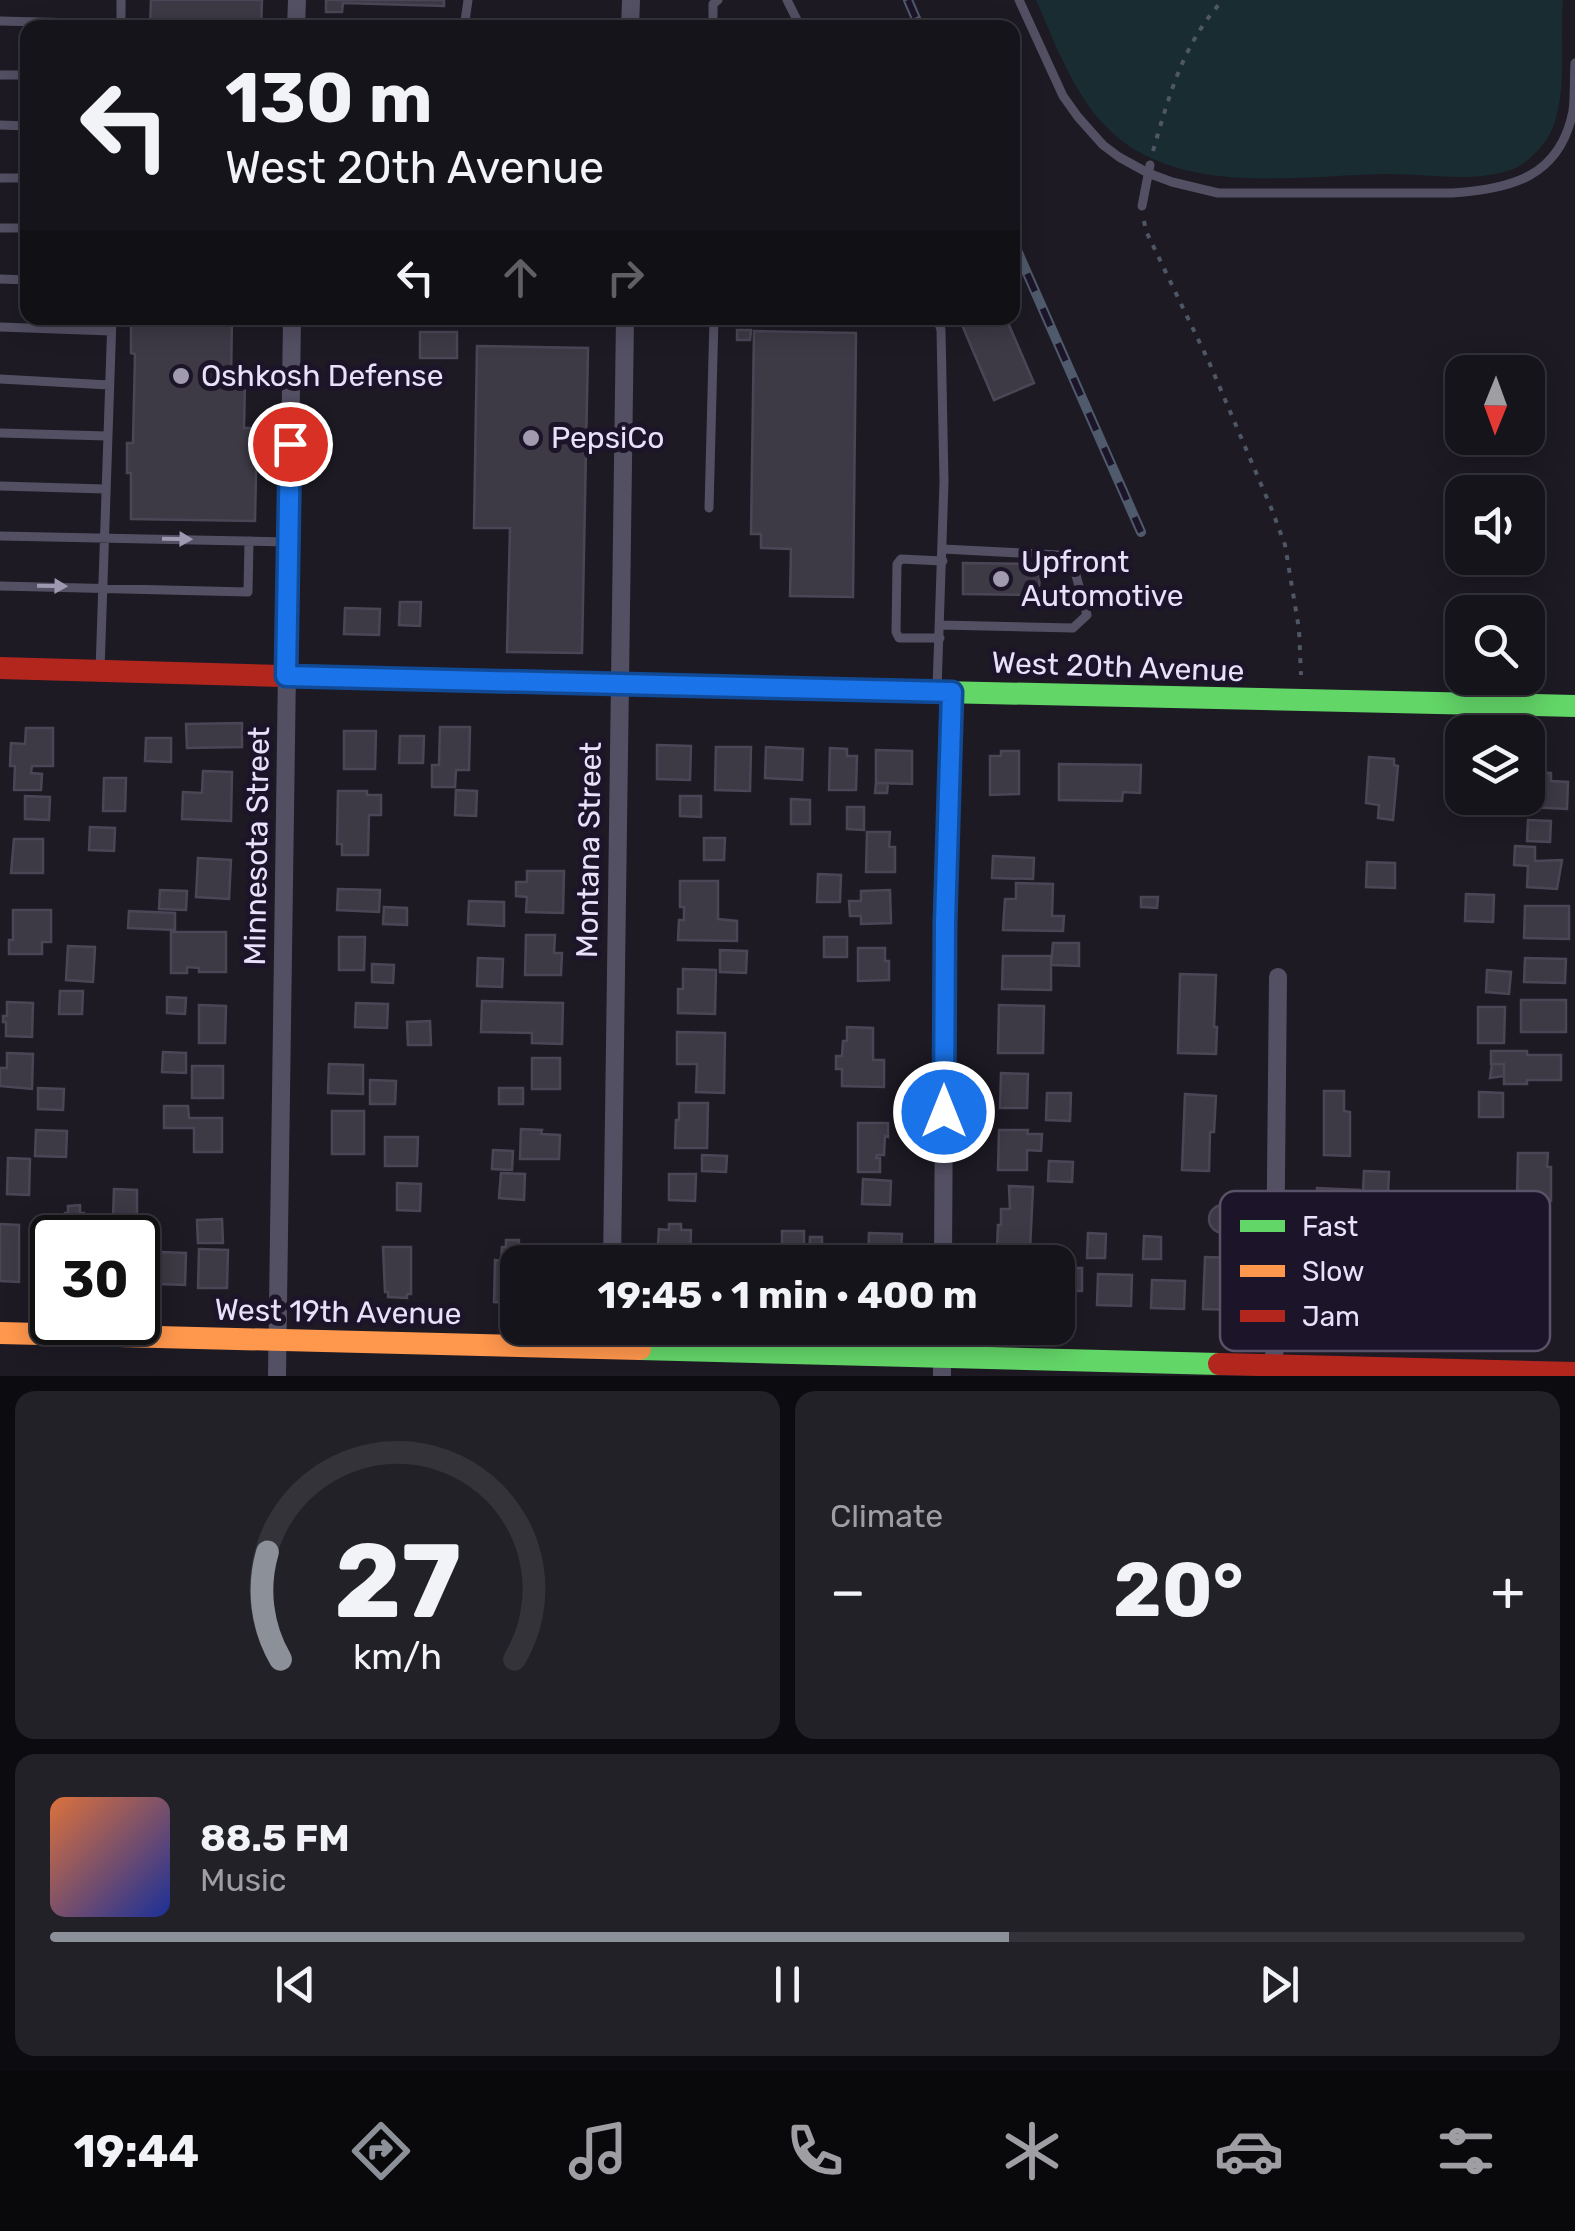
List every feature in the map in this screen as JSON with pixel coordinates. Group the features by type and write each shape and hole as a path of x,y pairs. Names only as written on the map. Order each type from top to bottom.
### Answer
{"street":[{"name":"Minnesota Street","path":"277,1376 292,325"},
{"name":"Montana Street","path":"612,1245 625,325"},
{"name":"West 20th Avenue","path":"0,668 1575,706"},
{"path":"943,1245 944,692"},
{"path":"1276,1191 1278,977"},
{"name":"West 19th Avenue","path":"0,1333 278,1341 500,1338"},
{"name":"West 19th Avenue","path":"703,1345 942,1366 1575,1373"}],"lane":[{"path":"1019,0 1063,96 1103,145 1119,157 1172,182 1218,193 1453,193 1522,181 1540,170 1561,144 1573,110 1575,63"},
{"path":"1142,206 1149,169"},
{"path":"100,671 112,325"},
{"path":"709,508 714,325"},
{"path":"939,325 944,482 940,638 944,692"},
{"path":"0,328 111,332"},
{"path":"0,380 109,385"},
{"path":"0,433 107,436"},
{"path":"0,486 105,489"},
{"path":"0,536 288,542"},
{"path":"0,586 248,592 249,541"},
{"path":"940,625 1073,628 1087,615 1072,561 1059,555 943,549"},
{"path":"940,638 899,638 896,564 902,559 942,561"}],"path":[{"path":"1149,169 1188,48 1223,0"},
{"path":"1142,206 1146,231 1209,362 1272,510 1284,546 1299,629 1302,675"}],"green space":[{"path":"1036,0 1563,0 1558,111 1553,128 1534,155 1515,168 1496,174 1255,178 1189,171 1129,146 1097,116 1072,80"}],"building":[{"path":"151,0 262,0 261,20 150,20"},
{"path":"326,0 444,0 444,6 343,3 342,12 326,12"},
{"path":"232,325 231,378 245,379 244,428 257,428 255,521 131,519 127,443 133,443 135,354 131,353 131,326"},
{"path":"962,325 1009,325 1034,383 994,400"},
{"path":"737,330 751,330 750,340 737,340"},
{"path":"754,331 856,333 853,597 790,596 791,549 761,548 761,534 751,534"},
{"path":"420,332 457,332 457,358 420,358"},
{"name":"PepsiCo","path":"477,346 588,348 582,653 507,652 510,528 474,528"},
{"name":"Upfront Automotive","path":"963,563 1040,564 1039,595 963,594"},
{"path":"400,602 421,602 420,626 399,625"},
{"path":"345,608 380,609 379,635 344,634"},
{"path":"242,723 242,747 187,748 186,724"},
{"path":"440,727 470,727 469,770 456,770 455,787 432,787 432,765 439,765"},
{"path":"26,728 53,728 53,766 32,766 31,773 42,774 41,790 14,790 11,743 25,744"},
{"path":"344,731 376,731 375,769 344,769"},
{"path":"400,736 424,736 423,763 399,763"},
{"path":"146,738 171,738 171,762 145,761"},
{"path":"657,745 691,746 690,780 657,779"},
{"path":"716,747 751,747 750,791 715,790"},
{"path":"766,747 803,749 802,780 765,778"},
{"path":"830,748 847,749 847,756 857,756 856,790 829,790"},
{"path":"876,750 912,751 912,784 876,783"},
{"path":"1001,751 1019,751 1019,794 990,795 990,756 1001,756"},
{"path":"1369,757 1394,759 1398,766 1393,820 1378,818 1379,805 1366,803"},
{"path":"1059,764 1141,765 1140,793 1123,792 1122,801 1059,800"},
{"path":"203,771 232,772 231,821 182,819 183,792 202,793"},
{"path":"1545,773 1551,773 1551,781 1568,782 1567,809 1545,808"},
{"path":"104,778 126,778 125,811 103,811"},
{"path":"876,783 888,783 887,793 875,793"},
{"path":"456,790 477,791 476,816 455,815"},
{"path":"338,791 381,795 381,815 369,815 368,855 342,855 342,844 337,844"},
{"path":"25,796 50,797 49,820 25,819"},
{"path":"680,796 701,796 701,817 680,816"},
{"path":"791,799 810,800 810,824 791,824"},
{"path":"847,807 864,807 864,830 847,829"},
{"path":"1528,820 1551,821 1550,842 1527,841"},
{"path":"90,827 115,828 114,851 89,850"},
{"path":"867,832 890,832 889,847 895,847 895,872 866,872"},
{"path":"704,838 725,838 724,860 704,860"},
{"path":"14,839 43,839 43,873 11,873"},
{"path":"1515,846 1535,847 1535,861 1562,860 1557,889 1527,887 1528,866 1514,865"},
{"path":"993,856 1034,858 1033,879 992,878"},
{"path":"198,858 231,860 229,899 196,897"},
{"path":"1367,862 1395,863 1395,888 1366,887"},
{"path":"527,871 564,871 563,913 526,912 527,897 516,896 516,882 527,882"},
{"path":"818,874 841,875 840,902 817,902"},
{"path":"680,881 718,881 718,919 737,921 737,941 678,940 679,920 684,920"},
{"path":"1016,883 1053,884 1052,916 1064,916 1063,931 1003,930 1005,899 1016,899"},
{"path":"338,889 380,890 379,912 337,910"},
{"path":"160,890 187,891 186,910 159,909"},
{"path":"890,890 891,923 861,924 861,916 850,916 849,901 861,901 861,891"},
{"path":"1466,894 1494,895 1493,922 1465,921"},
{"path":"1141,897 1158,897 1157,908 1141,907"},
{"path":"469,901 504,902 504,926 468,924"},
{"path":"1525,906 1569,906 1569,939 1524,938"},
{"path":"384,907 407,908 407,925 383,924"},
{"path":"13,910 51,910 51,942 42,942 42,954 9,954"},
{"path":"129,911 175,913 175,930 128,928"},
{"path":"171,932 226,932 226,972 199,972 199,968 187,967 187,973 171,973"},
{"path":"526,935 555,935 554,953 562,953 561,975 525,975"},
{"path":"339,937 365,937 364,970 339,970"},
{"path":"824,937 847,937 847,957 824,957"},
{"path":"1053,943 1079,943 1079,966 1051,965"},
{"path":"68,946 95,947 93,982 66,980"},
{"path":"858,948 885,948 889,980 858,981"},
{"path":"720,950 747,951 746,973 720,972"},
{"path":"1003,956 1051,956 1051,990 1002,989"},
{"path":"478,958 503,959 502,987 477,986"},
{"path":"1525,958 1566,959 1565,983 1524,982"},
{"path":"372,964 394,965 393,983 372,982"},
{"path":"683,969 716,970 715,1014 678,1013"},
{"path":"1487,970 1511,972 1509,994 1486,992"},
{"path":"1180,974 1216,975 1216,1054 1178,1053"},
{"path":"60,991 83,991 82,1014 59,1014"},
{"path":"167,997 186,998 185,1014 167,1013"},
{"path":"1521,1000 1566,1000 1566,1032 1521,1032"},
{"path":"482,1001 563,1003 562,1044 532,1043 532,1033 481,1032"},
{"path":"7,1002 33,1003 32,1037 6,1036 3,1016 7,1016"},
{"path":"356,1003 388,1004 387,1028 355,1027"},
{"path":"199,1005 226,1006 225,1043 199,1043"},
{"path":"999,1005 1044,1006 1043,1053 998,1053"},
{"path":"1478,1007 1505,1007 1504,1043 1478,1043"},
{"path":"430,1021 431,1045 408,1045 407,1022"},
{"path":"847,1027 873,1028 873,1060 884,1060 884,1087 842,1086 842,1069 836,1069 836,1056 842,1056"},
{"path":"677,1032 725,1033 724,1093 696,1092 697,1064 677,1064"},
{"path":"1491,1051 1561,1055 1561,1080 1504,1084 1504,1064 1491,1064"},
{"path":"163,1052 186,1053 186,1073 162,1072"},
{"path":"7,1053 33,1054 32,1089 0,1086 0,1068 7,1068"},
{"path":"532,1058 560,1058 560,1089 532,1089"},
{"path":"329,1064 363,1065 363,1094 328,1093"},
{"path":"1492,1064 1504,1064 1504,1076 1490,1078"},
{"path":"192,1066 223,1066 223,1098 192,1098"},
{"path":"1001,1073 1028,1074 1027,1108 1000,1108"},
{"path":"370,1080 396,1081 395,1104 370,1104"},
{"path":"38,1088 64,1089 63,1110 38,1109"},
{"path":"499,1088 523,1088 523,1104 499,1104"},
{"path":"1324,1091 1344,1091 1344,1111 1350,1112 1350,1156 1324,1155"},
{"path":"1479,1092 1503,1093 1503,1117 1479,1117"},
{"path":"1047,1093 1071,1093 1070,1121 1046,1120"},
{"path":"1185,1094 1216,1096 1209,1171 1182,1170"},
{"path":"679,1103 708,1103 707,1148 675,1148"},
{"path":"164,1106 188,1106 189,1118 222,1118 222,1152 194,1152 194,1128 164,1128"},
{"path":"332,1111 364,1111 364,1154 332,1154"},
{"path":"858,1123 888,1123 884,1155 876,1158 880,1158 880,1172 858,1172"},
{"path":"521,1129 560,1135 559,1159 520,1159"},
{"path":"36,1130 67,1131 66,1157 35,1156"},
{"path":"999,1130 1042,1134 1041,1151 1027,1150 1027,1170 998,1170"},
{"path":"385,1137 418,1137 417,1166 385,1166"},
{"path":"493,1150 513,1151 512,1170 492,1169"},
{"path":"1518,1153 1548,1153 1551,1201 1550,1191 1517,1191"},
{"path":"702,1155 727,1156 726,1172 702,1171"},
{"path":"8,1158 30,1159 29,1195 7,1194"},
{"path":"1049,1161 1073,1162 1072,1182 1048,1181"},
{"path":"1364,1171 1389,1172 1388,1191 1363,1191"},
{"path":"501,1173 525,1174 524,1200 499,1198"},
{"path":"669,1174 696,1174 695,1201 669,1200"},
{"path":"863,1179 891,1181 890,1205 862,1204"},
{"path":"397,1183 421,1184 420,1211 397,1210"},
{"path":"1009,1186 1033,1187 1030,1245 997,1245 1001,1209 1010,1209"},
{"path":"1317,1188 1360,1190 1360,1191 1317,1191"},
{"path":"114,1189 137,1190 137,1215 113,1215"},
{"path":"80,1205 84,1215 65,1215 68,1206"},
{"path":"1218,1206 1220,1232 1213,1229 1209,1219"},
{"path":"222,1219 223,1243 198,1243 197,1220"},
{"path":"0,1224 19,1225 19,1282 0,1281"},
{"path":"669,1224 681,1224 681,1230 691,1230 691,1245 658,1245 659,1229 669,1230"},
{"path":"782,1231 804,1231 804,1245 782,1245"},
{"path":"869,1233 902,1234 901,1245 869,1245"},
{"path":"1088,1233 1106,1234 1105,1258 1087,1258"},
{"path":"1144,1236 1161,1237 1161,1259 1143,1259"},
{"path":"810,1237 822,1237 822,1245 810,1245"},
{"path":"506,1240 519,1240 519,1245 506,1245"},
{"path":"383,1247 411,1247 411,1294 407,1298 388,1297 385,1292"},
{"path":"199,1249 228,1250 227,1288 198,1288"},
{"path":"161,1252 186,1253 185,1285 160,1284"},
{"path":"1205,1257 1220,1258 1220,1310 1203,1309"},
{"path":"495,1260 500,1261 500,1302 494,1302"},
{"path":"1075,1268 1082,1268 1082,1291 1075,1291"},
{"path":"1098,1274 1132,1275 1131,1306 1097,1305"},
{"path":"1152,1280 1185,1281 1184,1309 1151,1308"}],"railway":[{"path":"908,0 917,20"},
{"path":"1020,257 1141,532"}],"traffic: fast":[{"path":"764,688 1575,706"},
{"path":"640,1349 1219,1364"}],"traffic: slow":[{"path":"318,677 764,688"},
{"path":"0,1333 640,1349"}],"traffic: jam":[{"path":"0,668 318,677"},
{"path":"1219,1364 1575,1373"}],"place":[{"name":"Oshkosh Defense","path":"181,376"},
{"name":"PepsiCo","path":"531,438"},
{"name":"Upfront Automotive","path":"1001,579"}],"route":[{"path":"290,444 286,676 952,692 944,1112"}]}
